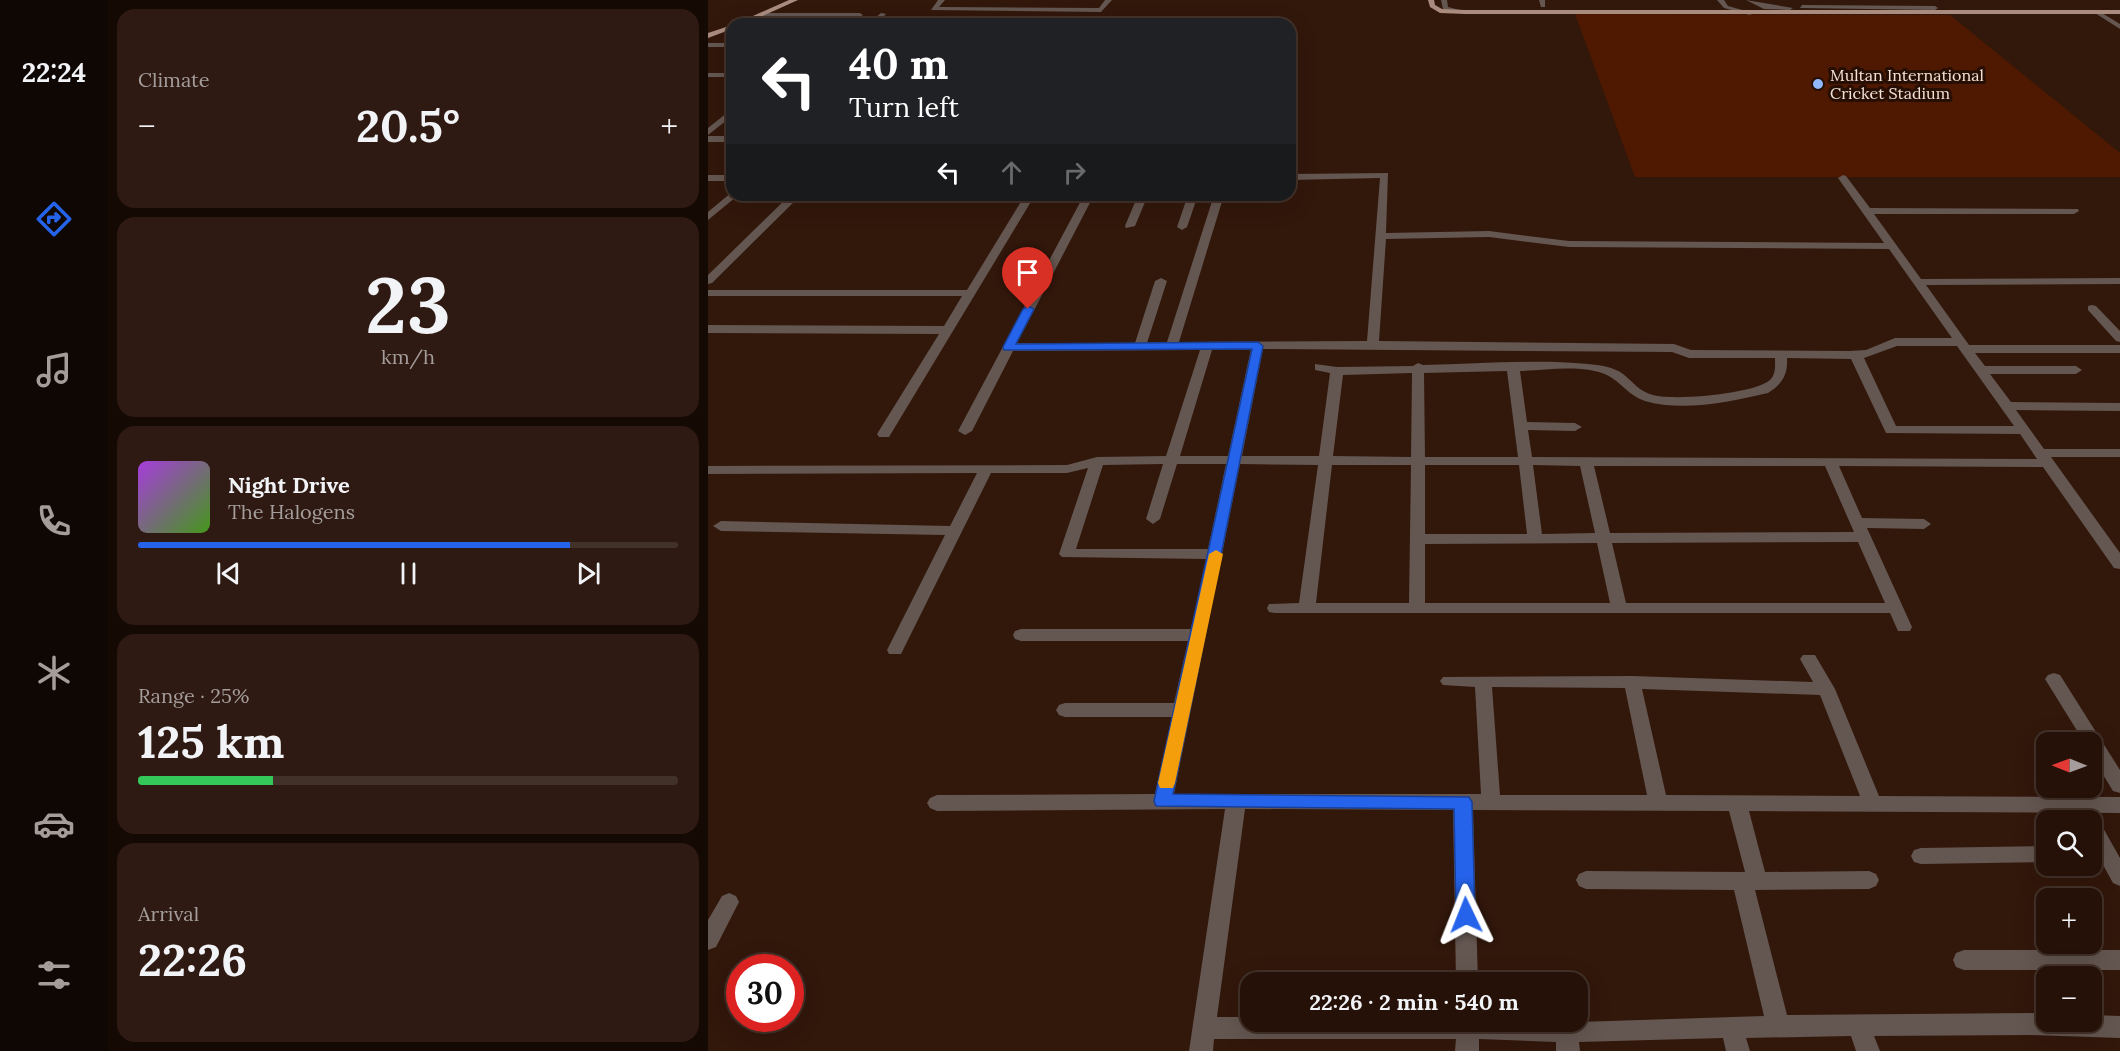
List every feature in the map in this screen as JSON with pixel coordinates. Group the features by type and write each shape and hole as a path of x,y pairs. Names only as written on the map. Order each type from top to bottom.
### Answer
{"main road":[{"path":"754,18 795,0"},
{"path":"1431,0 1432,6 1437,9 1462,11 2120,12"},
{"path":"708,36 726,29"}],"street":[{"path":"942,0 933,9 1101,10 1109,0"},
{"path":"1045,10 1053,0"},
{"path":"1444,0 1444,8 1462,11"},
{"path":"1456,0 1456,9 1462,11"},
{"path":"1720,0 1726,7 1750,13"},
{"path":"1749,0 1764,7 1792,10"},
{"path":"1784,0 1792,10"},
{"path":"1795,0 1805,10 1935,8"},
{"path":"1836,0 1843,8"},
{"path":"1877,0 1885,8"},
{"path":"1913,0 1922,8"},
{"path":"2097,12 2120,27"},
{"path":"879,18 883,14"},
{"path":"761,15 860,15"},
{"path":"708,45 726,45"},
{"path":"708,75 726,75"},
{"path":"708,132 726,117"},
{"path":"708,139 726,139"},
{"path":"1296,177 1385,175 1373,345"},
{"path":"708,178 726,178"},
{"path":"1843,178 2120,564"},
{"path":"708,217 726,201"},
{"path":"708,281 790,201"},
{"path":"884,434 1026,201"},
{"path":"965,431 1086,201"},
{"path":"1130,226 1140,201"},
{"path":"1182,227 1191,201"},
{"path":"1172,346 1217,201"},
{"path":"1866,211 2074,211"},
{"path":"1382,236 1489,234 1569,244 1891,246"},
{"path":"1140,347 1161,281"},
{"path":"1917,282 2120,281"},
{"path":"708,293 969,293"},
{"path":"2092,308 2120,338"},
{"path":"708,328 946,330"},
{"path":"1008,347 1373,345 1674,348 1689,354 1856,355 1868,354 1895,342 2120,350"},
{"path":"1153,519 1169,460 1207,346"},
{"path":"1163,801 1236,461 1258,346"},
{"path":"1566,347 1569,366"},
{"path":"1319,367 1337,371 1569,366 1607,371 1619,377 1630,390 1650,398 1672,401 1763,390 1776,383 1783,371 1781,355"},
{"path":"1856,355 1891,430 2023,430"},
{"path":"1513,366 1535,538"},
{"path":"1417,606 1418,368"},
{"path":"1980,370 2076,370"},
{"path":"1307,606 1337,371"},
{"path":"2006,406 2120,407"},
{"path":"1521,426 1575,427"},
{"path":"708,470 1067,469 1097,460 1830,463 2043,458 2120,453"},
{"path":"1097,460 1067,554 1216,554"},
{"path":"1586,462 1619,607"},
{"path":"1830,463 1904,627"},
{"path":"895,650 986,469"},
{"path":"1418,539 1603,538 1860,530 1924,524"},
{"path":"721,526 955,531"},
{"path":"1275,608 1307,606 1896,608"},
{"path":"1021,635 1199,635"},
{"path":"1809,659 1826,689 1872,803"},
{"path":"2054,679 2120,786"},
{"path":"1449,681 1632,682 1826,689"},
{"path":"1483,682 1491,802"},
{"path":"1632,682 1658,803"},
{"path":"1065,710 1183,710"},
{"path":"937,804 1163,801 1872,803 2036,811"},
{"path":"1201,1051 1236,801"},
{"path":"1463,802 1467,972"},
{"path":"1737,803 1749,881 1778,1026"},
{"path":"2098,810 2120,805"},
{"path":"1921,856 2036,854"},
{"path":"2102,856 2120,877"},
{"path":"1586,880 1869,880"},
{"path":"708,940 729,902"},
{"path":"1964,960 2120,960"},
{"path":"1511,1032 1567,1041 1778,1026 2031,1024 2120,1027"},
{"path":"1859,1026 1868,1051"},
{"path":"1204,1028 1240,1028"},
{"path":"1732,1028 1738,1051"},
{"path":"1467,1051 1468,1032"}],"shaded area":[{"name":"Multan International Cricket Stadium","path":"1575,14 1950,15 2120,153 2120,177 1635,177"}],"slow traffic":[{"path":"1167,783 1216,554"}],"place":[{"name":"Multan International Cricket Stadium","path":"1818,84"}],"route":[{"path":"1028,309 1008,347 1258,346 1236,461 1163,801 1463,802 1466,915"}]}
